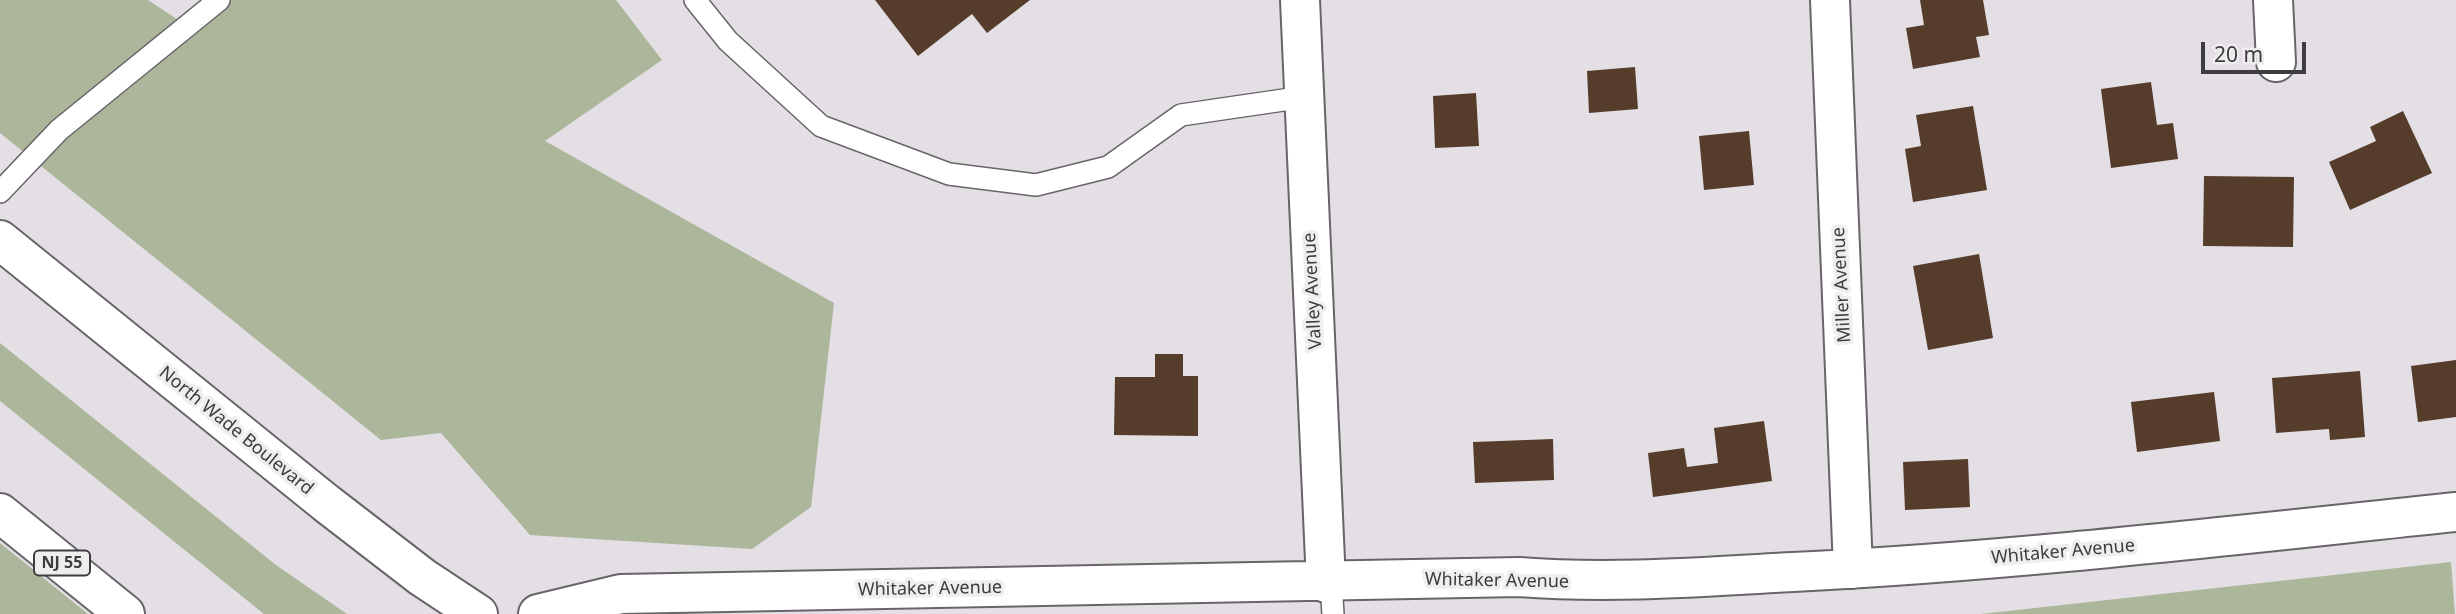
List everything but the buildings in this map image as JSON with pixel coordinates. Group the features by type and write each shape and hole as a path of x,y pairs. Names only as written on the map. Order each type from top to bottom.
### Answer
{"main road":[{"name":"Valley Avenue","path":"1300,0 1330,593"},
{"name":"Miller Avenue","path":"1830,0 1853,569"},
{"path":"2273,0 2276,62"},
{"name":"North Wade Boulevard","path":"0,240 326,503 422,577 478,614"},
{"name":"Whitaker Avenue","path":"538,614 621,594 1330,593 1519,578 1586,582 1853,569 2116,548 2456,512"},
{"name":"NJ 55","path":"0,513 125,614"}],"lane":[{"path":"0,192 59,130 194,7 219,0"},
{"path":"695,0 728,41 821,126 948,174 1035,185 1108,167 1181,115 1304,97"}],"green space":[{"path":"0,0 148,0 192,29 230,0 616,0 662,60 545,141 834,303 811,507 752,549 530,535 441,433 381,440 0,133"},
{"path":"0,343 276,565 347,614 264,614 0,401"},
{"path":"0,543 88,614 0,614"},
{"path":"2451,562 2455,614 1981,614"}]}
